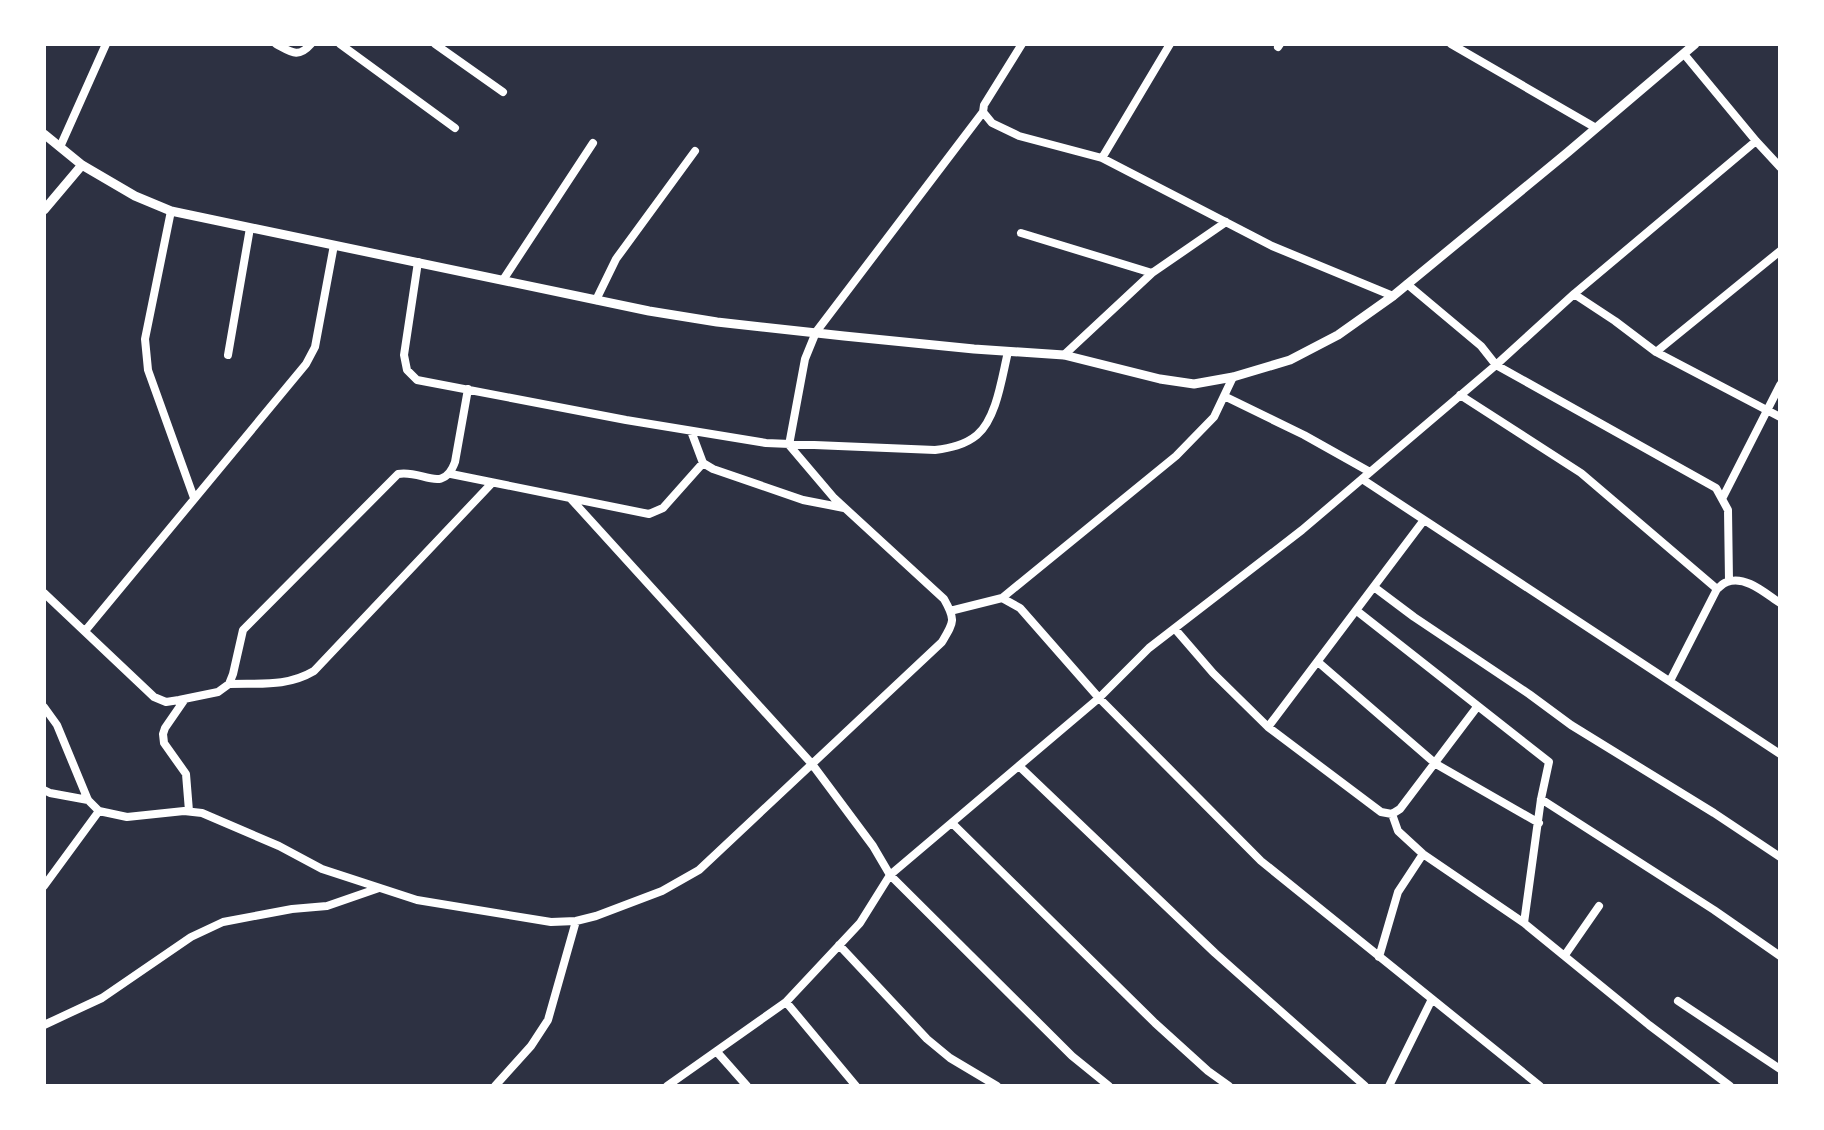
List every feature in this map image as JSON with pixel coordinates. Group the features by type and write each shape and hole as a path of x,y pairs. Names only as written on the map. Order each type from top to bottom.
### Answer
{"street":[{"path":"60,147 106,44"},
{"path":"276,44 299,53 311,44"},
{"path":"340,44 455,128"},
{"path":"435,44 503,92"},
{"path":"789,445 805,359 816,332 983,112 984,105 1022,44"},
{"path":"1102,158 1170,44"},
{"path":"1451,44 1596,128"},
{"path":"44,134 82,165 135,196 171,211 649,311 717,322 1064,355 1160,379 1194,384 1233,377 1290,360 1338,335 1393,296 1695,44"},
{"path":"1684,54 1780,167"},
{"path":"983,112 992,123 1019,136 1102,158 1272,246 1393,296"},
{"path":"667,1086 786,1002 860,923 890,875 1099,698 1149,648 1302,530 1756,141"},
{"path":"503,280 593,143"},
{"path":"596,300 616,259 695,151"},
{"path":"44,210 82,165"},
{"path":"171,211 145,339 148,370 194,498"},
{"path":"1064,355 1152,273 1226,222"},
{"path":"228,355 250,228"},
{"path":"1021,233 1152,273"},
{"path":"85,631 306,364 315,347 334,245"},
{"path":"1656,352 1780,251"},
{"path":"418,262 404,355 407,370 417,380 691,431 789,445 935,450 955,447 977,435 991,417 1008,352"},
{"path":"1407,284 1481,346 1496,365 1716,488 1728,510 1729,581"},
{"path":"1574,294 1656,352 1780,417"},
{"path":"950,611 1002,598 1176,456 1214,417 1233,377"},
{"path":"1723,497 1780,385"},
{"path":"44,593 154,697 166,702 218,692 229,684 243,630 398,474 408,472 435,480 451,474 468,389"},
{"path":"1460,395 1581,473 1717,589"},
{"path":"1224,396 1304,435 1424,520 1780,754"},
{"path":"691,431 703,463 713,469 803,500 845,509"},
{"path":"44,707 57,725 88,800 99,811 127,817 189,811 202,813 279,846 322,869 417,900 551,922 596,916 662,891 699,870 942,642 952,624 944,599 845,509 789,445"},
{"path":"451,474 649,514 663,508 703,463"},
{"path":"229,684 300,680 314,671 492,483"},
{"path":"571,499 812,764 873,846 890,875 1072,1056 1109,1086"},
{"path":"1268,727 1424,520"},
{"path":"1670,681 1717,589 1729,581 1740,581 1752,584 1780,603"},
{"path":"1374,587 1571,725 1780,857"},
{"path":"1002,598 1020,608 1099,698 1261,861 1540,1086"},
{"path":"1357,611 1549,762 1524,923"},
{"path":"1175,629 1213,673 1268,727 1381,812 1392,814 1400,809 1477,707"},
{"path":"1318,662 1436,764 1539,823"},
{"path":"185,699 163,734 164,743 186,774 189,811"},
{"path":"1019,766 1215,953 1365,1086"},
{"path":"44,790 88,800"},
{"path":"1541,799 1780,956"},
{"path":"44,886 99,811"},
{"path":"1392,814 1398,831 1423,854 1524,923 1649,1025 1730,1086"},
{"path":"952,823 1155,1023 1229,1086"},
{"path":"1379,957 1398,892 1423,854"},
{"path":"44,1025 102,998 191,937 223,922 327,906 380,888"},
{"path":"1565,955 1599,906"},
{"path":"495,1086 531,1046 548,1020 576,921"},
{"path":"839,945 927,1039 950,1058 997,1086"},
{"path":"1389,1086 1432,999"},
{"path":"1678,1001 1780,1069"},
{"path":"786,1002 856,1086"},
{"path":"717,1052 747,1086"}]}
